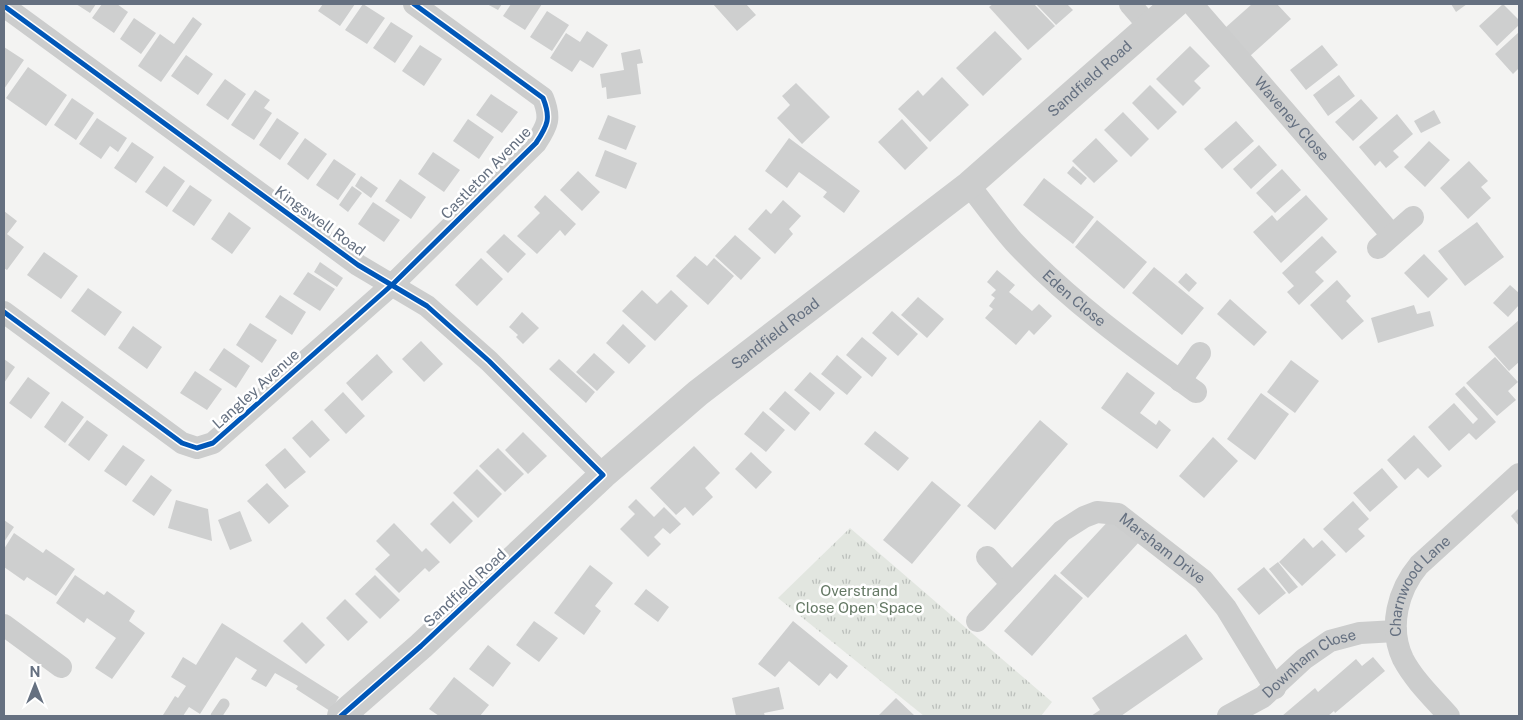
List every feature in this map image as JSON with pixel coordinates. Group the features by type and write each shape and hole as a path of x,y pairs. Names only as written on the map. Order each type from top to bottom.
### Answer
{"street":[{"name":"Castleton Avenue","path":"393,284 536,143 545,129 549,113 543,98 414,4"},
{"path":"1130,4 1149,26"},
{"name":"Sandfield Road","path":"341,716 421,646 603,475 713,381 969,185 1175,4"},
{"name":"Waveney Close","path":"1192,4 1385,241 1413,217"},
{"name":"Kingswell Road","path":"4,6 358,265 393,284 427,306 451,325 603,475"},
{"name":"Eden Close","path":"969,185 1013,241 1063,291 1126,343 1188,386 1200,353"},
{"name":"Langley Avenue","path":"4,312 169,434 182,443 197,448 213,443 393,284"},
{"name":"Charnwood Lane","path":"1448,716 1403,658 1396,631 1399,600 1410,576 1519,474"},
{"name":"Marsham Drive","path":"977,620 1062,532 1074,523 1097,512 1118,514 1203,580 1226,608 1275,688"},
{"path":"987,557 1012,584"},
{"path":"4,625 61,667"},
{"name":"Downham Close","path":"1228,716 1275,688 1304,660 1330,641 1360,633 1396,631"}],"lane":[{"path":"216,716 224,704"}],"green space":[{"name":"Overstrand Close Open Space","path":"850,528 1052,702 1041,716 924,716 778,598"}],"building":[{"path":"76,4 96,4 90,13"},
{"path":"102,4 117,4 128,12 114,33 92,18"},
{"path":"323,4 355,4 340,26 318,11"},
{"path":"363,4 385,18 367,44 345,30"},
{"path":"487,4 502,4 498,10"},
{"path":"511,4 542,4 525,30 503,16"},
{"path":"713,4 746,4 756,15 737,31"},
{"path":"993,4 1034,4 1055,26 1028,50 989,7"},
{"path":"1036,4 1067,4 1073,10 1056,25"},
{"path":"1252,4 1277,4 1291,19 1250,56 1225,28"},
{"path":"1451,4 1467,4 1456,12"},
{"path":"1503,4 1519,20 1519,25 1497,46 1479,26"},
{"path":"547,11 569,25 552,51 530,37"},
{"path":"193,17 202,24 161,82 138,66 160,34 174,44"},
{"path":"134,18 156,33 141,54 120,39"},
{"path":"391,22 413,36 395,63 373,48"},
{"path":"587,31 608,45 593,68 580,60 572,72 550,58 566,33 580,42"},
{"path":"995,31 1022,59 983,96 956,68"},
{"path":"1519,32 1519,68 1513,74 1495,54"},
{"path":"420,45 442,59 424,86 402,71"},
{"path":"1322,45 1338,65 1306,90 1290,70"},
{"path":"1190,46 1210,66 1194,81 1201,88 1183,106 1156,79"},
{"path":"4,47 24,60 4,89"},
{"path":"640,49 643,63 637,64 641,94 607,99 606,87 602,88 600,74 624,70 621,53"},
{"path":"186,55 213,74 198,95 171,76"},
{"path":"28,67 67,95 46,126 6,98"},
{"path":"1339,75 1355,96 1328,116 1313,95"},
{"path":"942,77 969,105 930,142 898,109 918,90 923,96"},
{"path":"225,79 246,94 228,120 206,105"},
{"path":"796,83 830,117 802,144 777,118 790,105 782,96"},
{"path":"1150,85 1177,112 1158,130 1132,103"},
{"path":"255,90 270,100 264,108 272,113 254,140 231,125"},
{"path":"491,94 518,112 502,133 476,115"},
{"path":"72,98 94,113 76,140 54,125"},
{"path":"1361,99 1378,118 1353,141 1335,122"},
{"path":"1434,110 1441,123 1421,133 1414,121"},
{"path":"1123,112 1149,139 1131,157 1104,130"},
{"path":"1397,114 1413,134 1393,151 1399,157 1386,168 1380,161 1375,166 1359,147"},
{"path":"608,115 636,126 626,150 598,139"},
{"path":"97,118 127,138 118,152 110,146 101,159 79,144"},
{"path":"277,118 299,133 280,160 259,145"},
{"path":"468,119 494,137 479,159 453,141"},
{"path":"902,119 928,148 905,170 878,142"},
{"path":"1236,121 1254,141 1222,169 1204,149"},
{"path":"305,138 327,154 308,180 287,164"},
{"path":"789,138 860,191 844,213 823,197 827,192 799,172 787,188 765,171"},
{"path":"1096,138 1118,161 1094,183 1072,161"},
{"path":"1429,141 1450,160 1425,187 1404,167"},
{"path":"132,142 154,157 136,183 114,168"},
{"path":"1259,145 1277,165 1251,189 1233,169"},
{"path":"605,150 637,163 626,189 595,176"},
{"path":"433,152 460,170 444,192 418,174"},
{"path":"334,159 356,174 338,200 316,185"},
{"path":"1469,161 1488,181 1481,187 1491,198 1468,219 1440,188"},
{"path":"164,166 185,181 167,207 145,192"},
{"path":"1073,166 1087,178 1081,185 1067,173"},
{"path":"1282,169 1301,190 1275,213 1256,193"},
{"path":"578,171 600,192 582,211 560,190"},
{"path":"361,176 378,188 371,198 355,186"},
{"path":"1044,178 1094,217 1073,244 1023,205"},
{"path":"400,179 426,197 411,219 385,201"},
{"path":"190,185 212,200 194,226 172,211"},
{"path":"352,186 362,193 348,212 339,205"},
{"path":"545,195 576,224 565,236 560,230 537,254 517,236 540,213 534,207"},
{"path":"1306,195 1328,219 1281,263 1253,232 1272,215 1277,221"},
{"path":"783,200 801,216 789,229 793,234 775,254 748,229 766,209 771,214"},
{"path":"373,202 400,220 384,242 358,224"},
{"path":"4,211 17,221 7,234 24,247 7,270 4,268"},
{"path":"229,212 251,228 232,254 211,239"},
{"path":"1097,220 1147,262 1124,289 1075,247"},
{"path":"1477,222 1504,257 1465,286 1438,251"},
{"path":"504,234 526,254 508,273 486,252"},
{"path":"735,235 761,258 741,280 715,256"},
{"path":"1322,236 1337,252 1315,272 1324,281 1299,305 1287,292 1294,286 1282,273"},
{"path":"44,252 78,276 61,299 27,275"},
{"path":"1424,254 1448,279 1428,298 1404,273"},
{"path":"695,256 707,266 714,258 734,276 708,305 676,276"},
{"path":"481,258 503,279 477,306 455,285"},
{"path":"320,262 343,278 337,287 314,272"},
{"path":"1154,267 1204,308 1182,335 1132,293"},
{"path":"997,270 1015,285 1009,292 1032,311 1039,304 1052,316 1034,335 1029,330 1016,345 985,318 993,309 989,306 995,298 991,295 996,290 987,282"},
{"path":"308,272 335,289 320,311 293,294"},
{"path":"1186,273 1197,283 1189,292 1178,282"},
{"path":"1337,280 1351,296 1346,301 1364,321 1342,340 1310,305"},
{"path":"1510,285 1519,293 1519,305 1508,317 1493,303"},
{"path":"88,288 122,312 105,336 71,311"},
{"path":"642,290 657,304 671,290 688,306 655,341 622,311"},
{"path":"280,295 306,312 292,335 265,317"},
{"path":"918,297 944,319 927,338 901,315"},
{"path":"1230,299 1267,332 1254,346 1217,314"},
{"path":"1414,305 1417,314 1430,311 1434,326 1378,343 1371,318"},
{"path":"892,311 918,334 898,356 872,333"},
{"path":"522,312 539,328 523,344 516,337 518,335 509,327"},
{"path":"1519,320 1519,362 1509,371 1488,347"},
{"path":"250,323 277,340 262,363 236,345"},
{"path":"623,324 646,346 629,364 606,343"},
{"path":"133,326 162,347 147,369 118,348"},
{"path":"862,337 887,358 872,377 846,355"},
{"path":"421,341 443,364 424,382 402,359"},
{"path":"224,348 250,366 236,388 209,370"},
{"path":"594,353 615,372 597,391 576,372"},
{"path":"377,354 393,372 362,401 346,383"},
{"path":"837,355 862,377 847,395 821,374"},
{"path":"1495,357 1518,382 1508,391 1516,400 1497,416 1466,383"},
{"path":"4,359 15,367 4,383"},
{"path":"559,359 595,392 586,403 549,369"},
{"path":"1291,360 1319,381 1295,413 1267,392"},
{"path":"195,371 222,389 207,410 180,393"},
{"path":"810,372 835,393 820,411 794,390"},
{"path":"1127,372 1155,393 1140,413 1156,425 1159,420 1171,430 1157,449 1101,408"},
{"path":"28,377 50,393 31,419 9,403"},
{"path":"1464,386 1496,422 1476,440 1469,433 1449,451 1428,427 1454,403 1473,424 1478,419 1455,394"},
{"path":"785,391 810,413 795,431 769,409"},
{"path":"343,392 365,416 346,434 324,410"},
{"path":"1261,393 1289,414 1255,460 1227,439"},
{"path":"62,401 84,417 65,443 44,427"},
{"path":"763,411 785,430 766,452 744,434"},
{"path":"87,420 108,435 89,461 68,445"},
{"path":"312,420 330,440 310,458 292,438"},
{"path":"1040,420 1068,444 995,530 967,506"},
{"path":"875,431 909,458 898,471 864,444"},
{"path":"523,432 547,456 528,474 505,450"},
{"path":"1414,435 1442,466 1428,478 1418,468 1405,480 1387,460"},
{"path":"1213,437 1238,461 1204,498 1179,476"},
{"path":"123,445 145,460 126,486 104,471"},
{"path":"694,446 720,473 705,488 713,497 693,516 685,507 676,515 650,488"},
{"path":"285,448 306,472 285,489 265,465"},
{"path":"498,448 524,474 505,492 479,466"},
{"path":"751,452 772,472 756,489 735,469"},
{"path":"1382,468 1398,487 1370,512 1353,493"},
{"path":"477,469 502,494 478,518 453,493"},
{"path":"151,475 172,490 154,516 132,501"},
{"path":"932,481 961,505 912,564 883,540"},
{"path":"267,483 289,506 269,524 247,501"},
{"path":"636,499 654,517 664,507 681,524 670,534 663,528 654,537 661,544 648,557 620,529 635,514 628,507"},
{"path":"176,500 208,509 212,541 168,528"},
{"path":"453,501 473,521 450,544 430,524"},
{"path":"1353,501 1369,519 1358,529 1365,536 1346,553 1323,529"},
{"path":"1519,508 1519,526 1511,516"},
{"path":"240,511 252,541 230,550 218,520"},
{"path":"1113,516 1140,541 1088,598 1060,573"},
{"path":"4,520 14,527 4,542"},
{"path":"394,523 422,552 426,548 440,562 429,572 425,568 399,593 375,569 390,555 376,541"},
{"path":"14,533 43,553 46,549 75,569 56,596 27,577 24,581 4,567 4,549"},
{"path":"1304,538 1313,548 1322,540 1336,555 1302,586 1279,562"},
{"path":"1278,562 1298,587 1289,594 1269,569"},
{"path":"590,565 613,583 595,606 601,611 584,635 554,613"},
{"path":"1264,567 1286,593 1259,615 1237,589"},
{"path":"1055,574 1083,598 1032,656 1004,631"},
{"path":"75,575 104,595 107,591 135,611 129,621 145,633 112,679 95,668 116,638 87,618 84,623 56,603"},
{"path":"375,575 400,600 380,619 355,594"},
{"path":"646,589 669,607 658,622 634,604"},
{"path":"345,599 368,622 348,641 326,618"},
{"path":"534,621 558,638 539,662 516,645"},
{"path":"793,621 848,666 837,679 830,673 819,686 789,661 775,677 758,664"},
{"path":"302,622 325,645 306,664 283,641"},
{"path":"222,623 339,697 330,711 296,689 298,686 275,673 266,687 251,679 257,670 236,657 200,714 189,707 183,716 163,715 175,696 178,698 186,686 171,677 183,657 196,665"},
{"path":"1186,634 1203,659 1121,716 1091,716 1100,710 1092,698"},
{"path":"488,645 511,663 493,687 469,669"},
{"path":"1373,657 1385,671 1335,713 1334,711 1328,716 1282,716 1315,688 1318,692 1356,659 1362,666"},
{"path":"454,677 489,705 480,716 439,716 429,709"},
{"path":"779,687 784,709 764,713 765,716 736,716 732,698"},
{"path":"896,698 915,716 878,716"}],"cycle path":[{"path":"4,312 182,443 197,448 213,443 393,284 536,143 546,126 547,111 543,98 414,4"},
{"path":"4,6 358,265 427,306 489,361 603,475 421,646 341,716"}]}
